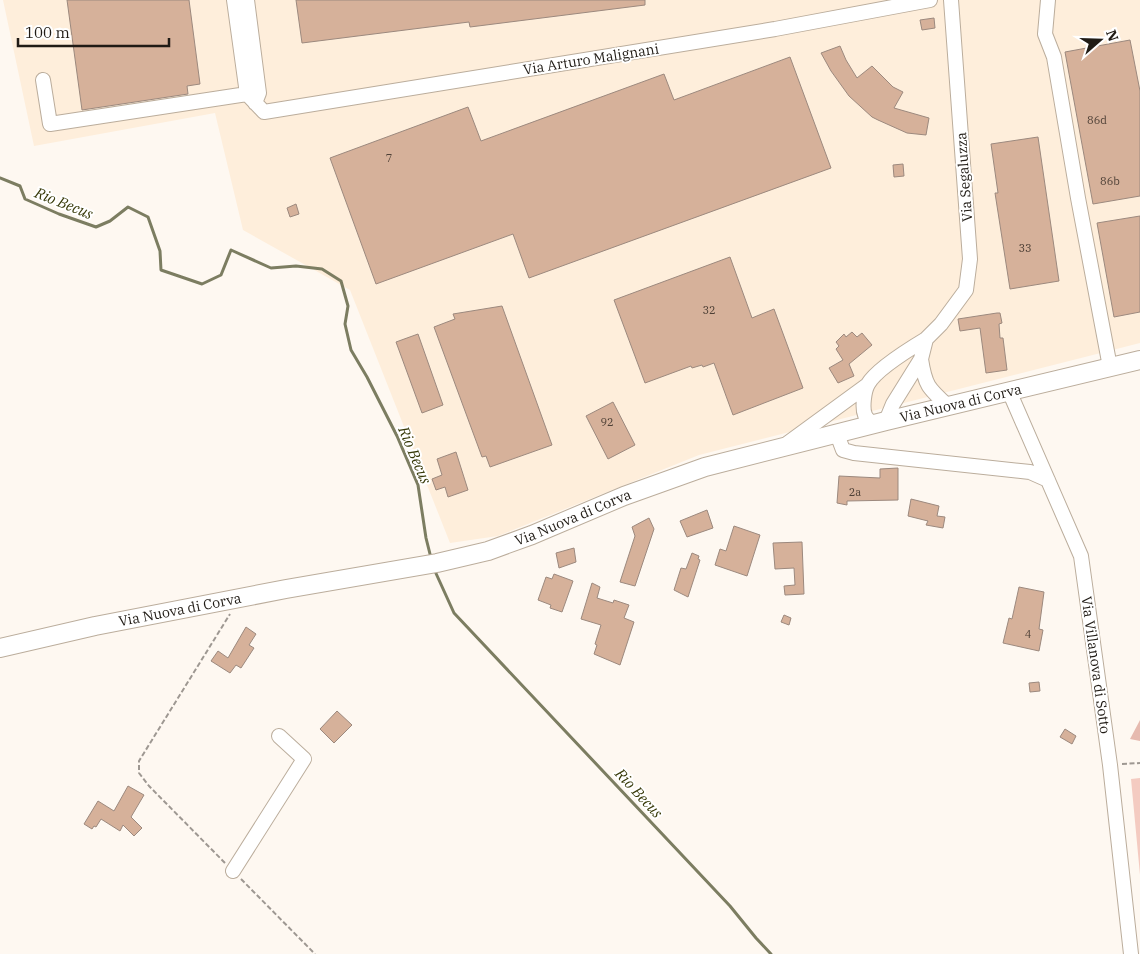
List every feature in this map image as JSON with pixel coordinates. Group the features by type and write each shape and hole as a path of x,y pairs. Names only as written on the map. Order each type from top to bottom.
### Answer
{"main road":[{"name":"Via Nuova di Corva","path":"0,648 95,626 286,589 437,563 488,551 532,535 624,496 705,467 879,422 1140,360"}],"street":[{"path":"234,0 251,99"},
{"path":"43,80 50,124 251,99 259,93 247,0"},
{"name":"Via Arturo Malignani","path":"251,99 264,112 766,31 930,0"},
{"name":"Via Segaluzza","path":"779,448 804,433 866,386 904,353 926,339 941,324 966,290 970,259 951,0"},
{"path":"1048,0 1045,34 1054,56 1078,198 1110,367"},
{"path":"926,339 922,358 924,377 930,390 948,406"},
{"path":"866,386 865,415 879,422 893,404 922,358"},
{"name":"Via Villanova di Sotto","path":"1009,391 1081,556 1110,765 1131,954"},
{"path":"837,434 843,450 854,453 1030,472 1048,480"},
{"path":"233,871 304,759 279,736"}],"path":[{"path":"240,598 139,761 138,773 315,954"},
{"path":"1110,765 1140,763"}],"shaded area":[{"path":"3,0 1140,0 1140,343 699,455 498,536 450,543 350,290 243,230 215,113 34,146"},
{"path":"1140,720 1140,741 1130,739 1139,722"},
{"path":"1140,778 1140,875 1131,779"}],"building":[{"path":"67,0 189,0 200,84 187,86 188,94 82,110"},
{"path":"296,0 645,0 645,5 470,27 469,22 302,43"},
{"path":"934,18 935,28 922,30 920,20"},
{"path":"1130,40 1140,91 1140,196 1093,204 1065,52"},
{"path":"840,46 857,78 872,66 893,87 903,92 894,108 929,118 926,135 907,133 872,117 849,96 821,53"},
{"path":"790,57 831,168 529,278 513,234 376,284 330,158 468,107 481,141 664,74 674,100"},
{"path":"1038,137 1059,281 1010,289 995,193 998,193 991,144"},
{"path":"903,164 904,176 894,177 893,165"},
{"path":"296,204 299,214 290,217 287,208"},
{"path":"1140,216 1140,312 1114,317 1097,223"},
{"path":"730,257 752,318 774,309 803,388 733,415 714,363 703,367 702,365 692,368 691,366 645,383 614,300"},
{"path":"502,306 552,445 490,467 486,456 482,457 434,327 455,319 453,314"},
{"path":"1000,313 1002,323 999,324 1000,338 1003,338 1007,370 986,373 980,328 960,331 958,319"},
{"path":"852,332 857,337 862,333 872,345 849,364 854,376 838,383 829,368 843,360 836,349 839,346 836,342 844,334 846,337"},
{"path":"418,334 443,405 422,413 396,342"},
{"path":"613,402 635,445 608,459 586,416"},
{"path":"456,452 468,490 448,497 445,487 436,490 432,479 442,475 437,459"},
{"path":"898,468 898,500 847,501 847,505 837,503 839,476 880,478 880,469"},
{"path":"911,499 939,506 937,516 945,517 943,528 926,525 928,521 908,516"},
{"path":"707,510 713,528 687,537 680,521"},
{"path":"649,518 654,529 635,586 620,582 635,536 632,527"},
{"path":"734,526 760,535 747,576 715,565 720,549 726,551"},
{"path":"802,542 804,594 785,595 784,586 795,585 794,568 775,569 773,543"},
{"path":"574,548 576,562 559,568 556,553"},
{"path":"692,553 699,556 698,559 700,560 688,597 674,590 681,568 686,569"},
{"path":"554,574 573,581 562,612 550,608 551,605 538,600 546,577 552,579"},
{"path":"592,583 600,587 597,598 613,603 614,600 629,605 624,618 634,622 620,665 594,654 601,625 581,619"},
{"path":"1019,587 1044,592 1039,629 1043,630 1039,651 1003,643 1009,618 1012,619"},
{"path":"784,615 791,618 789,625 781,622"},
{"path":"246,627 256,634 249,645 254,648 241,668 236,665 230,673 211,661 218,651 228,658"},
{"path":"1039,682 1040,691 1030,692 1029,683"},
{"path":"337,711 352,725 334,743 320,729"},
{"path":"1065,729 1076,736 1072,744 1060,737"},
{"path":"128,786 144,795 131,817 142,828 134,836 123,825 120,831 101,819 96,827 94,826 92,829 84,824 98,801 114,811"}],"waterway":[{"name":"Rio Becus","path":"0,178 20,186 25,199 96,227 110,221 128,207 148,217 160,251 161,270 202,284 221,275 231,250 271,268 296,266 322,269 341,281 348,306 345,324 351,350 397,436 418,485 431,558"},
{"name":"Rio Becus","path":"434,569 454,613 730,906 771,954"}]}
